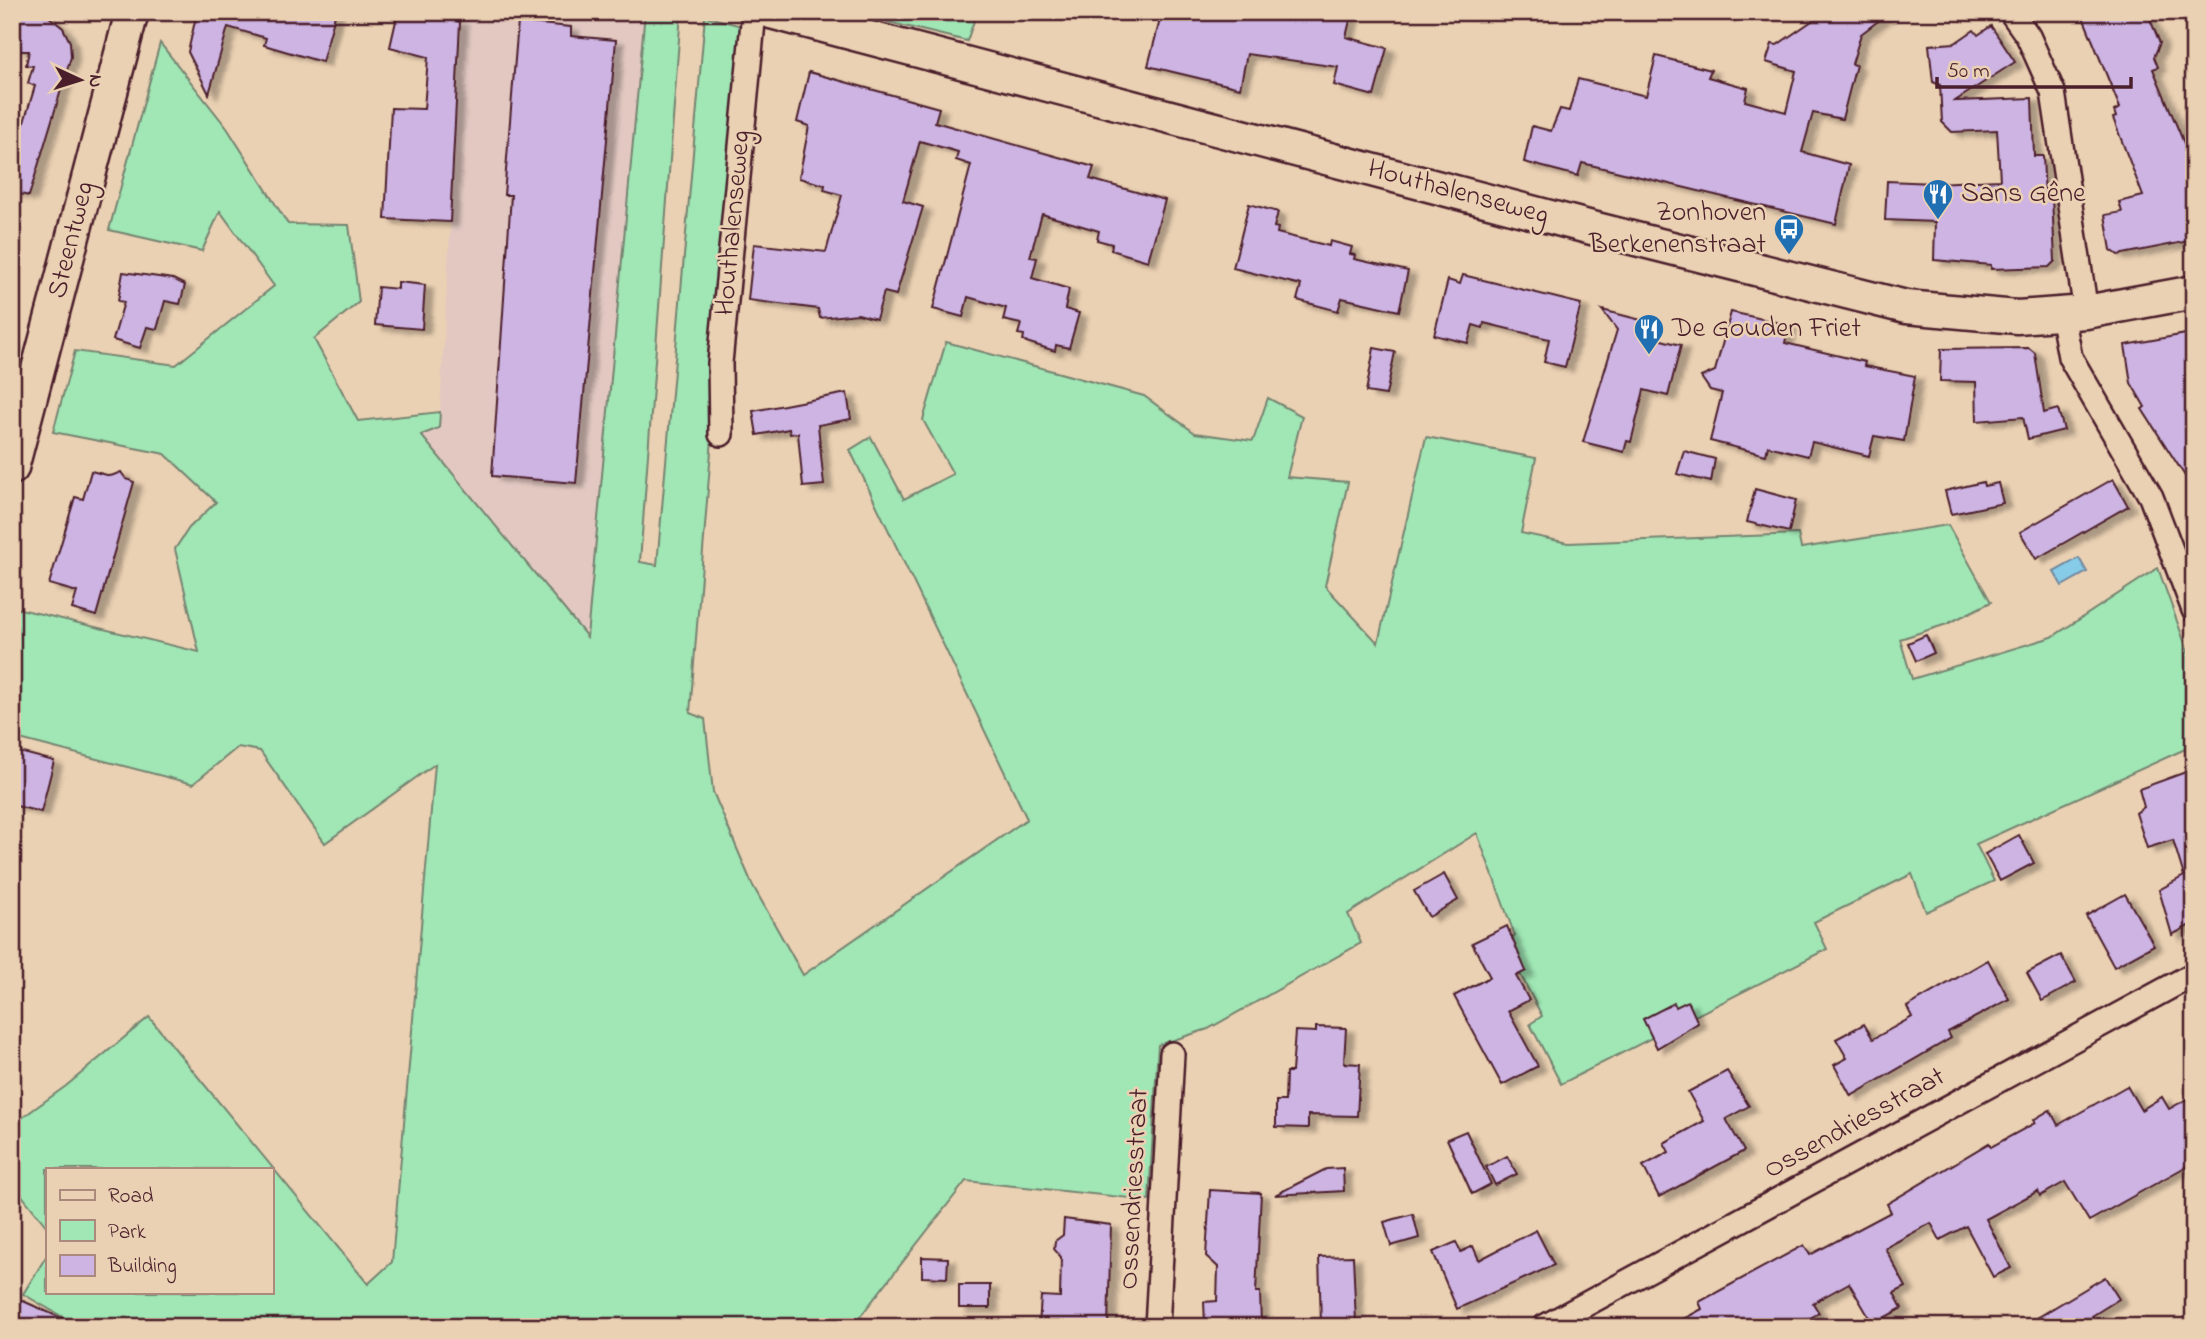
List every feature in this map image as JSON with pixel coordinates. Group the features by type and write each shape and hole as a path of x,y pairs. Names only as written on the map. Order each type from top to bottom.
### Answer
{"street":[{"name":"Steentweg","path":"12,468 132,12"},
{"name":"Houthalenseweg","path":"721,434 720,363 754,12"},
{"name":"Houthalenseweg","path":"771,12 838,21 1906,307 2017,317 2074,313 2194,292"},
{"path":"2011,12 2028,36 2053,92 2074,313 2070,357 2187,562 2194,610"},
{"name":"Ossendriesstraat","path":"1544,1327 2194,974"},
{"name":"Ossendriesstraat","path":"1157,1327 1172,1054"}],"shaded area":[{"path":"462,12 645,12 587,638 421,434 439,428"}],"green space":[{"path":"645,12 681,12 640,562 657,565 705,16 745,27 690,713 705,719 713,792 752,884 803,975 1027,819 850,450 871,437 904,499 953,474 923,420 946,342 1144,396 1195,433 1253,441 1268,398 1302,416 1287,477 1348,482 1325,586 1378,643 1426,437 1536,458 1521,533 1568,543 1798,534 1801,548 1948,525 1991,602 1947,624 1900,639 1912,679 2052,637 2158,568 2194,669 2194,745 1976,844 1994,881 1926,912 1912,874 1814,922 1827,949 1561,1084 1530,1024 1542,1016 1504,943 1515,936 1477,833 1348,914 1361,943 1208,1029 1158,1045 1149,1200 966,1181 852,1327 80,1327 23,1294 46,1257 46,1294 273,1294 273,1168 368,1284 392,1262 435,764 325,843 260,751 238,747 193,784 12,737 12,607 199,652 175,549 189,528 216,502 165,454 53,432 75,351 176,365 274,286 220,211 202,251 109,230 160,43 227,128 288,224 349,225 359,302 314,339 358,421 440,412 439,428 421,435 587,637"},
{"path":"871,12 977,12 967,41 888,22"},
{"path":"149,1017 273,1168 46,1168 46,1226 12,1183 12,1125 66,1086"}],"water":[{"path":"2079,558 2087,572 2062,586 2054,572"}],"building":[{"path":"12,12 43,12 63,28 70,42 71,57 29,196 12,192 12,141 18,142 35,86 28,83 33,66 26,65 29,51 18,51 17,46 12,46"},
{"path":"197,12 336,12 322,62 264,45 266,38 228,27 209,94 188,52"},
{"path":"398,12 429,12 460,22 450,222 385,219 391,108 424,109 428,57 390,47"},
{"path":"1162,12 1352,12 1346,37 1387,48 1374,96 1334,85 1338,67 1247,54 1240,88 1148,66"},
{"path":"1825,12 1890,12 1861,34 1852,64 1856,65 1842,119 1813,113 1802,152 1849,165 1836,224 1582,163 1578,176 1524,162 1532,126 1551,131 1560,109 1569,111 1578,79 1646,96 1656,56 1711,70 1708,77 1748,88 1745,101 1786,112 1796,71 1766,62 1772,44 1777,45"},
{"path":"2095,12 2147,12 2160,43 2154,57 2158,67 2153,69 2194,167 2194,240 2118,255 2111,250 2105,215 2122,212 2119,202 2143,196 2113,118 2116,117 2114,111 2120,108 2083,17"},
{"path":"518,22 571,27 571,36 616,40 576,483 492,476 511,195 504,195"},
{"path":"1991,26 2015,62 1955,101 2032,98 2034,156 2043,156 2045,197 2052,197 2055,261 2049,267 1991,269 1991,265 1934,260 1935,222 1885,220 1887,181 1934,183 2000,180 1997,130 1952,132 1942,122 1940,85 1933,82 1929,45 1955,43 1974,30 1978,35"},
{"path":"809,72 939,108 935,122 1094,167 1090,179 1165,200 1148,261 1111,250 1112,244 1097,240 1099,231 1042,214 1030,257 1037,258 1032,278 1069,289 1065,309 1079,313 1069,348 1056,345 1055,351 1023,341 1024,335 1018,334 1021,324 1003,320 1006,308 968,297 963,317 933,309 971,165 956,160 958,152 920,141 903,201 923,207 896,295 884,292 876,319 858,314 820,318 818,309 748,300 754,244 826,252 842,195 824,190 825,185 799,178 809,126 797,122"},
{"path":"1249,204 1278,212 1274,227 1278,228 1277,233 1329,246 1330,241 1352,247 1350,254 1355,255 1354,259 1408,271 1399,311 1342,298 1338,311 1297,300 1301,285 1233,268"},
{"path":"123,272 173,279 185,285 180,304 165,301 157,329 147,327 140,348 113,340 124,302 118,301"},
{"path":"1463,275 1581,304 1565,367 1544,362 1549,339 1484,323 1483,328 1473,325 1468,343 1434,335 1448,280 1460,284"},
{"path":"398,282 425,285 422,329 375,325 378,287 398,289"},
{"path":"1602,310 1641,320 1638,334 1681,345 1668,396 1644,390 1631,442 1627,441 1624,452 1583,442 1617,330"},
{"path":"1731,312 1789,325 1785,343 1865,362 1864,366 1915,376 1904,441 1874,436 1869,456 1812,442 1808,456 1768,446 1766,455 1710,441 1722,393 1710,390 1701,377 1715,371"},
{"path":"2186,334 2194,380 2194,490 2142,409 2145,407 2131,383 2125,345"},
{"path":"1374,348 1395,352 1386,395 1366,392"},
{"path":"2029,348 2035,353 2044,413 2058,409 2064,430 2028,439 2023,417 1977,421 1976,382 1940,381 1941,349"},
{"path":"847,393 851,419 818,425 824,485 803,487 798,433 790,434 789,429 757,435 753,411"},
{"path":"1684,451 1715,459 1711,482 1677,474"},
{"path":"91,471 111,476 121,472 126,479 134,482 96,616 72,609 77,592 49,584 75,497 83,499"},
{"path":"2113,479 2128,506 2036,559 2020,532"},
{"path":"1983,482 1984,486 1998,483 2003,503 1951,514 1945,491"},
{"path":"1755,489 1796,500 1789,532 1747,522"},
{"path":"1926,635 1934,653 1916,661 1908,643"},
{"path":"12,750 54,761 41,812 12,805"},
{"path":"2194,769 2194,923 2172,935 2159,890 2184,876 2173,840 2147,848 2136,813 2144,807 2139,789"},
{"path":"2019,835 2034,863 2000,881 1985,854"},
{"path":"1444,874 1458,900 1429,917 1414,891"},
{"path":"2125,894 2154,945 2114,967 2086,916"},
{"path":"1507,926 1526,971 1516,976 1529,1000 1508,1011 1538,1066 1502,1085 1454,996 1490,977 1472,943"},
{"path":"2061,955 2076,982 2042,1001 2027,973"},
{"path":"1988,960 2009,999 1948,1032 1951,1038 1851,1096 1834,1065 1847,1058 1836,1039 1864,1024 1873,1039 1912,1017 1907,1007"},
{"path":"1688,1001 1698,1023 1657,1048 1643,1019 1674,1003 1676,1007"},
{"path":"1316,1027 1346,1028 1344,1063 1360,1064 1357,1116 1308,1115 1308,1128 1276,1127 1276,1101 1285,1101 1286,1072 1292,1072 1295,1031 1316,1032"},
{"path":"1727,1071 1749,1106 1726,1119 1744,1151 1659,1197 1643,1166 1669,1152 1664,1143 1704,1121 1688,1092"},
{"path":"2127,1086 2141,1110 2162,1097 2169,1109 2194,1095 2194,1162 2089,1221 2065,1182 2040,1196 2038,1191 1986,1219 2011,1268 1993,1277 1966,1226 1940,1240 1931,1223 1885,1248 1906,1287 1894,1293 1902,1308 1873,1324 1849,1283 1813,1303 1819,1313 1794,1327 1669,1327 1702,1309 1699,1302 1804,1245 1810,1255 1891,1212 1887,1204 1989,1143 1991,1147 2035,1123 2033,1120 2050,1110 2058,1125"},
{"path":"1466,1131 1491,1184 1472,1194 1447,1139"},
{"path":"1507,1156 1517,1174 1495,1185 1486,1167"},
{"path":"1343,1168 1344,1191 1275,1195 1326,1169"},
{"path":"1210,1190 1261,1193 1256,1292 1260,1292 1261,1325 1218,1327 1218,1323 1205,1323 1204,1302 1217,1301 1218,1267 1206,1256"},
{"path":"1413,1214 1419,1238 1391,1246 1384,1222"},
{"path":"1064,1219 1111,1225 1108,1327 1039,1327 1041,1296 1060,1297 1061,1257 1054,1249 1055,1241 1063,1235"},
{"path":"1536,1230 1554,1265 1457,1309 1433,1252 1456,1242 1461,1252 1473,1246 1479,1260"},
{"path":"1353,1256 1356,1322 1321,1324 1319,1257"},
{"path":"922,1257 948,1258 947,1278 922,1277"},
{"path":"2105,1277 2119,1299 2092,1316 2099,1327 2022,1327"},
{"path":"959,1285 990,1285 990,1308 959,1308"},
{"path":"12,1296 81,1327 12,1327"}],"place":[{"name":"Sans Gêne","path":"1938,221"},
{"name":"Zonhoven Berkenenstraat","path":"1789,256"},
{"name":"De Gouden Friet","path":"1649,356"}]}
